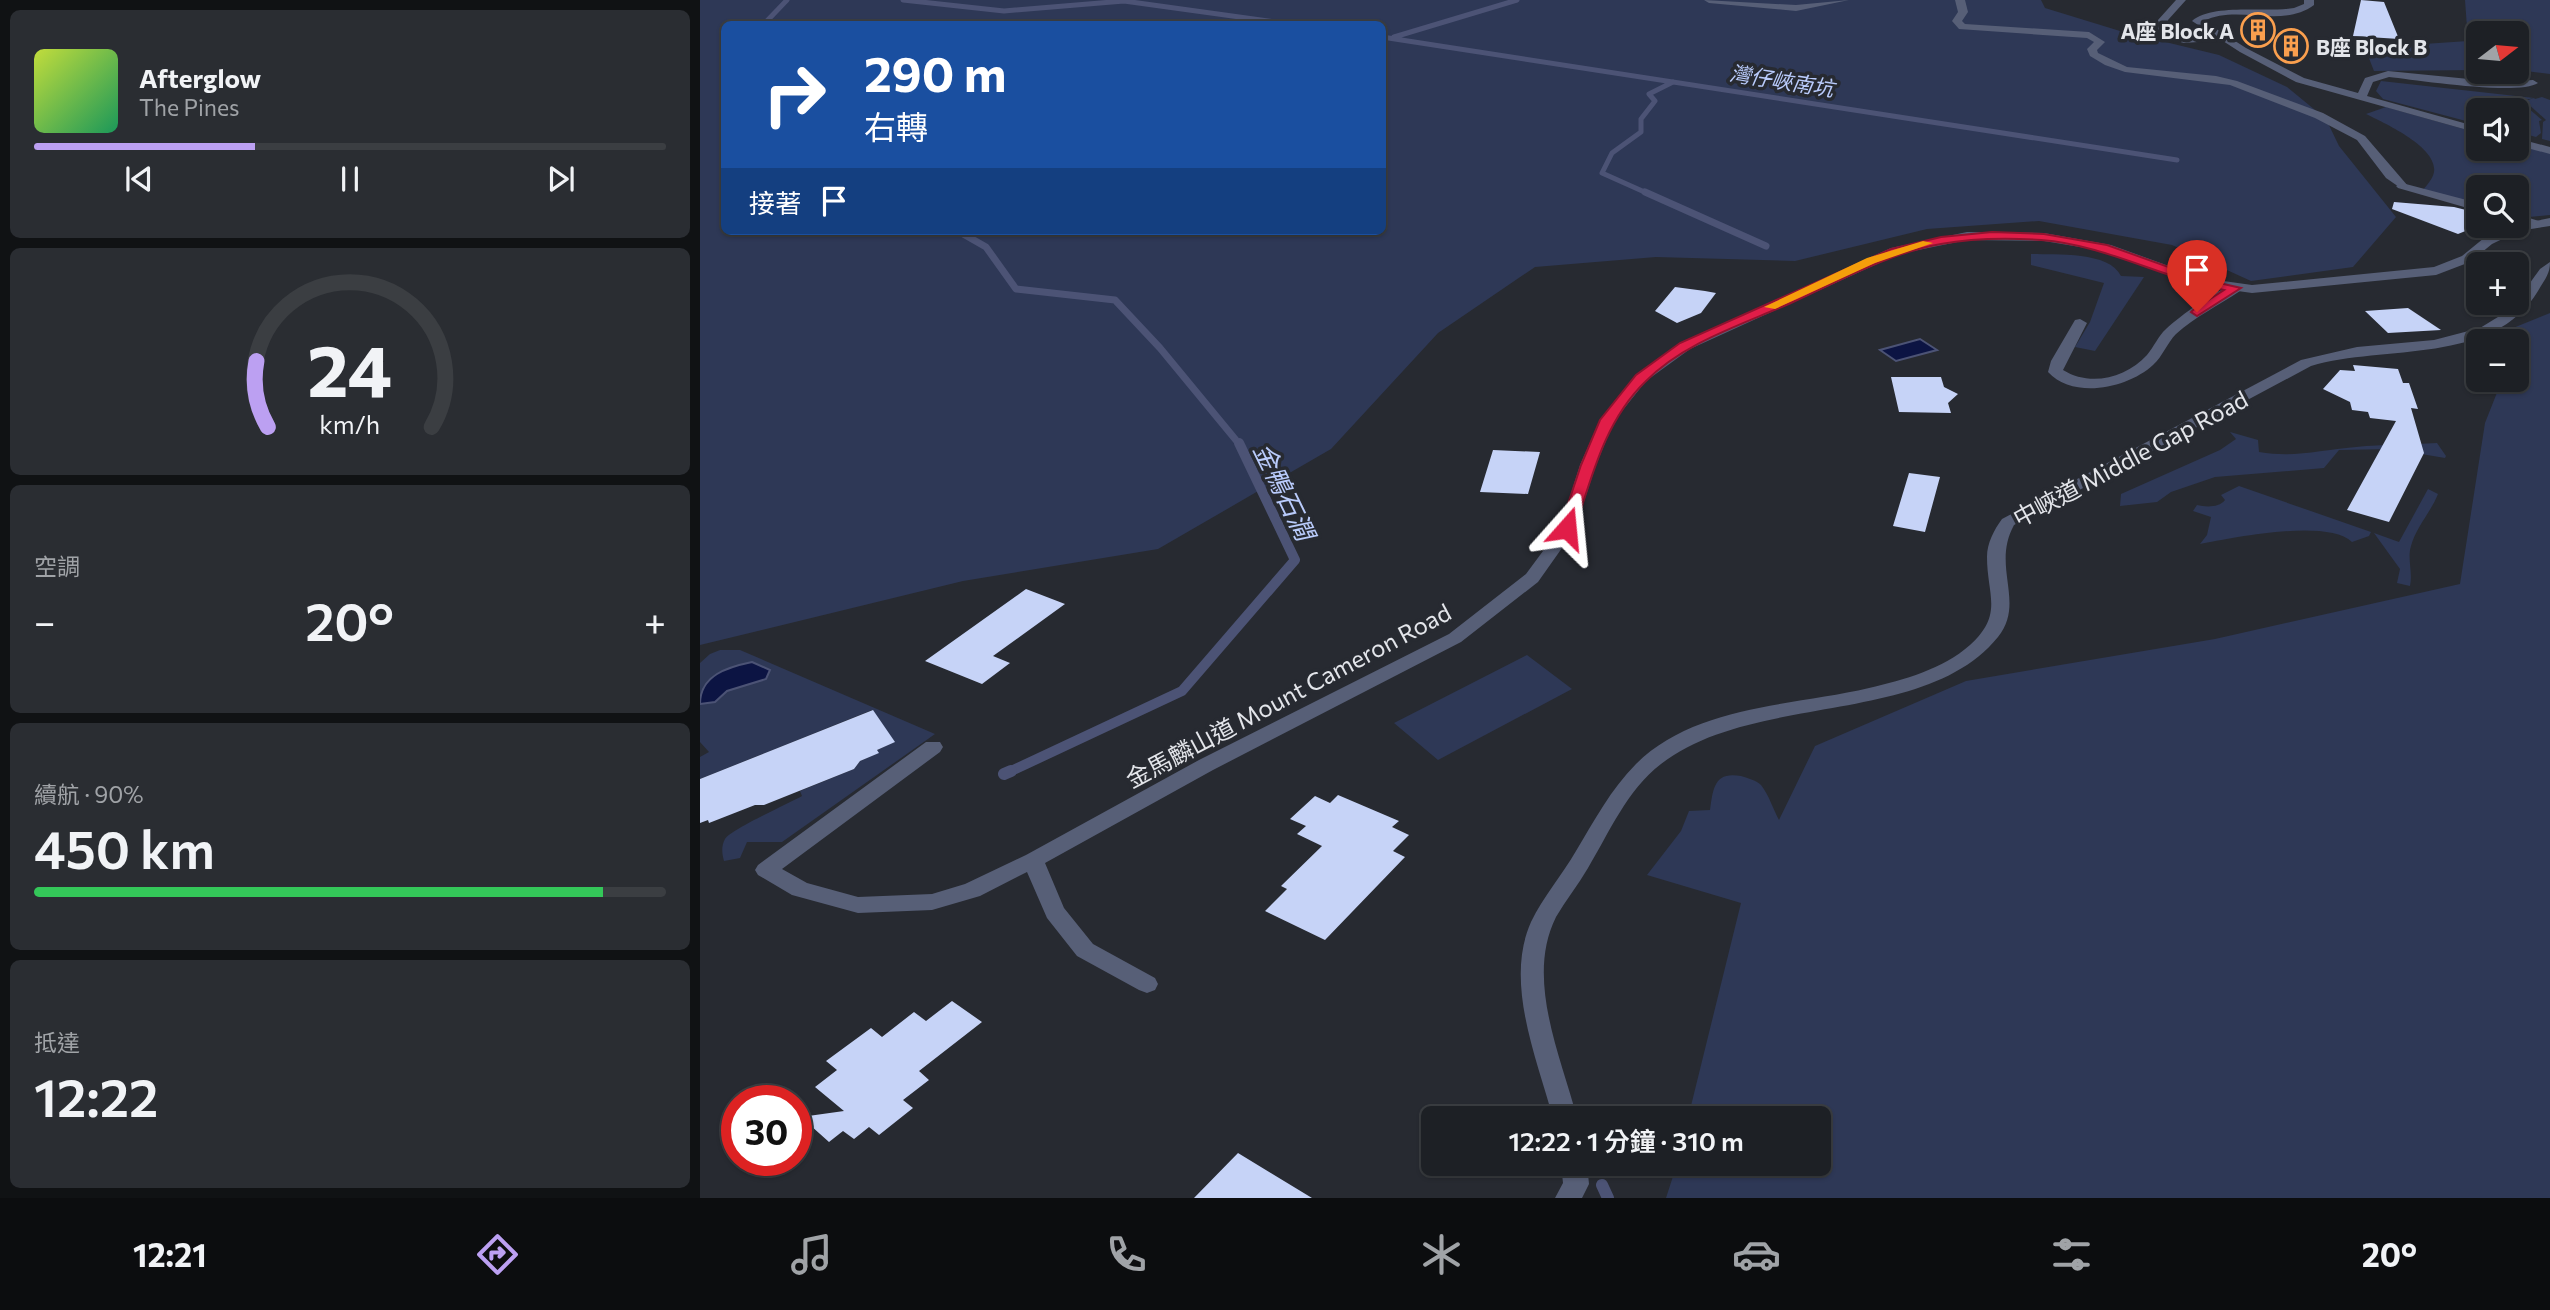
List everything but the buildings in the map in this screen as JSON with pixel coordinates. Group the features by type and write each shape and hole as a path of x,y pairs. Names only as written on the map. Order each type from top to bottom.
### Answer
{"street":[{"path":"1709,0 1800,8 1844,0"},
{"path":"1960,0 1963,12 1956,22 1962,27 2089,35 2100,42 2092,50 2094,54 2112,63 2148,73 2233,83 2346,128 2369,145 2395,181 2402,186 2466,204"},
{"path":"2181,0 2162,18 2161,26 2166,35 2184,40 2223,38"},
{"path":"2309,0 2309,5 2288,13 2216,14 2198,18 2199,23 2223,38 2300,80 2466,127"},
{"path":"2361,97 2369,80 2388,74 2499,85 2533,83"},
{"path":"2529,144 2550,150"},
{"name":"金馬麟山道 Mount Cameron Road","path":"933,747 766,870 800,888 858,905 932,902 972,890 1033,860 1206,765 1455,638 1532,578 1567,528 1588,465 1607,420 1641,378 1685,346 1883,256 1917,245 1967,236 2018,235 2096,246 2139,258 2200,282 2235,288 2274,288 2436,271 2466,259 2488,241 2516,228 2542,223"},
{"name":"中峽道 Middle Gap Road","path":"1562,1106 1532,984 1533,957 1540,926 1627,789 1646,766 1690,738 1716,726 1901,686 1939,673 1973,652 1992,636 2001,620 2002,602 1994,547 1999,533 2008,522 2306,363 2353,351 2416,348 2444,343 2508,318 2519,310 2550,266"},
{"path":"2080,323 2058,361 2055,372 2078,384 2114,380 2150,361 2169,334 2235,288"},
{"path":"1033,860 1055,912 1085,950 1147,984"},
{"path":"1569,1198 1576,1184 1575,1176"}],"shaded area":[{"path":"700,0 2041,0 2045,8 2120,31 2219,55 2287,87 2326,119 2339,146 2396,217 2353,267 2251,281 2172,245 2039,221 1927,229 1795,261 1656,257 1535,267 1438,333 1331,449 1158,549 963,581 700,645"},
{"path":"2465,0 2550,0 2550,74 2529,71 2529,21 2467,21"},
{"path":"2466,41 2466,70 2374,71 2365,48"},
{"path":"2381,81 2534,98 2466,98 2466,121 2383,99 2376,91"},
{"path":"2542,97 2550,100 2550,141 2542,139 2543,122 2546,120 2529,105 2529,100"},
{"path":"2386,107 2466,130 2466,161 2529,161 2529,147 2550,153 2550,215 2529,217 2529,175 2466,175 2466,201 2422,191 2434,172 2428,154 2408,137 2366,114"},
{"path":"2529,109 2542,120 2539,121 2541,133 2536,137 2529,135"},
{"path":"2031,254 2094,258 2115,268 2121,276 2144,277 2095,351 2075,347 2090,322 2104,283 2031,265"},
{"path":"2550,313 2550,1198 1666,1198 1673,1176 1831,1176 1831,1106 1691,1106 1741,903 1647,875 1681,831 1689,811 1710,810 1716,783 1725,776 1732,775 1759,783 1779,820 1815,746 1966,681 2215,639 2460,584 2485,423 2497,392 2529,392 2529,329 2511,329"},
{"path":"1920,339 1937,350 1896,361 1880,350"},
{"path":"2230,432 2258,440 2259,452 2272,454 2437,443 2446,456 2445,458 2392,449 2339,450 2324,468 2215,477 2171,492 2157,502 2120,506 2121,494 2220,450 2236,439"},
{"path":"2239,486 2371,532 2369,536 2352,542 2340,535 2322,531 2301,531 2256,534 2200,544 2207,535 2211,517 2193,511 2197,505 2216,506 2225,500 2221,495"},
{"path":"2428,489 2438,494 2411,546 2410,586 2397,583 2400,569 2374,533 2399,542"},
{"path":"720,650 740,650 935,734 782,842 747,842 740,858 724,861 723,844 729,835 802,796 800,791 854,769 860,761 894,742 872,710 700,779 700,757 709,752 700,742 700,663"},
{"path":"1527,655 1572,689 1438,760 1394,723"},
{"path":"752,662 770,670 766,679 727,691 715,702 700,704 701,694 710,679 725,670"}],"waterway":[{"path":"767,21 787,0"},
{"name":"灣仔峽南坑","path":"903,0 1004,11 1124,1 1268,21"},
{"path":"1394,37 1517,0"},
{"name":"灣仔峽南坑","path":"1386,38 1673,82"},
{"path":"1649,194 1602,173 1612,153 1641,132 1641,119 1655,101 1649,94 1673,82"},
{"name":"灣仔峽南坑","path":"1673,82 2177,160"},
{"path":"1645,192 1766,246"},
{"name":"金鴨石澗","path":"965,235 986,247 1016,289 1115,300 1160,348 1240,445"},
{"name":"金鴨石澗","path":"1007,773 1182,691 1295,560 1240,445"},
{"name":"金鴨石澗","path":"1004,774 1011,771"},
{"path":"1602,1185 1608,1198"}],"slow traffic":[{"path":"1770,307 1895,251 1927,243"}],"place":[{"name":"A座 Block A","path":"2258,30"},
{"name":"B座 Block B","path":"2291,46"}],"route":[{"path":"1567,528 1588,465 1607,420 1627,391 1641,378 1685,346 1895,251 1967,236 2044,237 2107,248 2200,282 2235,288 2197,312"}]}
